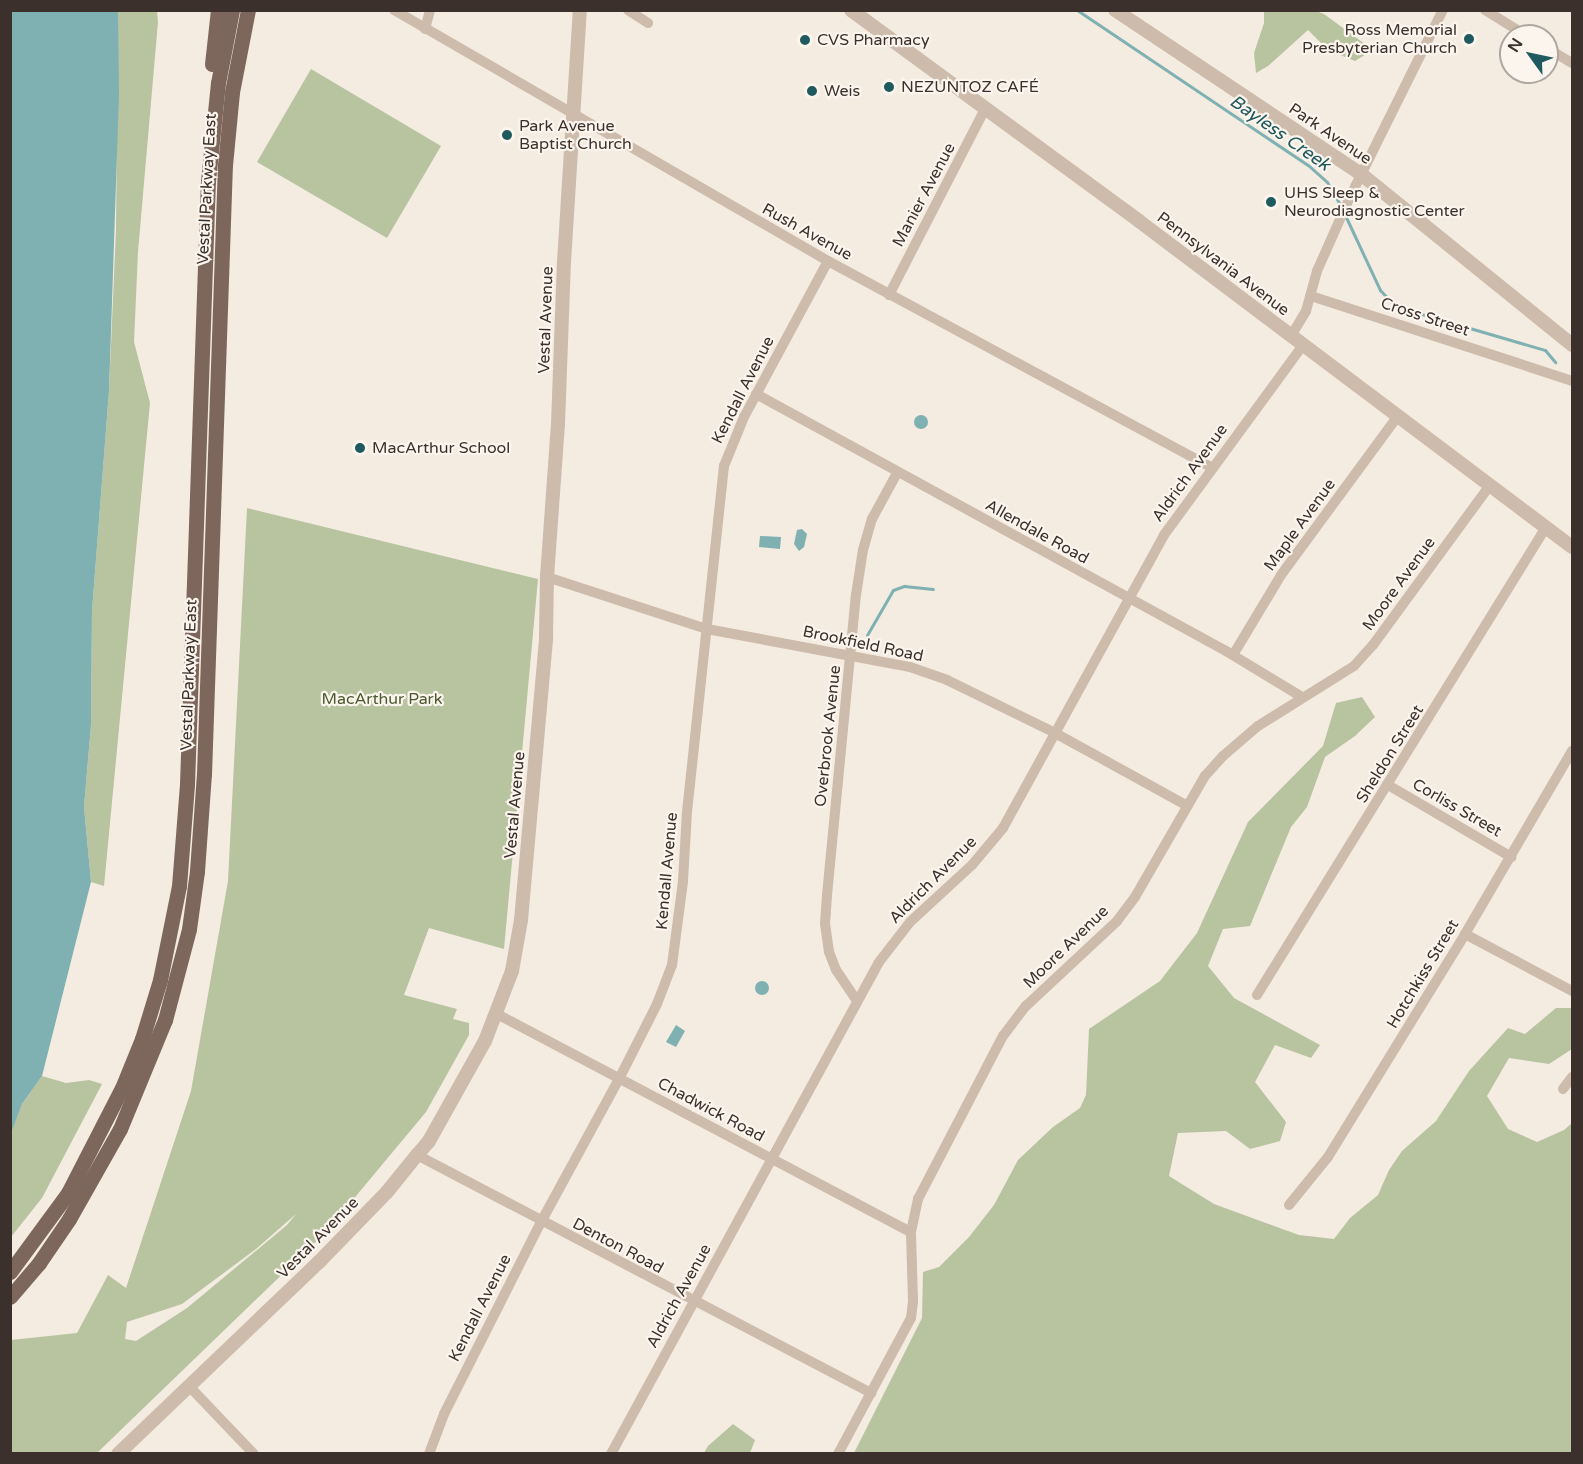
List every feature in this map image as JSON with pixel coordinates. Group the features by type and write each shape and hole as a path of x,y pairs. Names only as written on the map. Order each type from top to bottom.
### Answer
{"main road":[{"path":"214,114 207,105 218,10"},
{"name":"Vestal Parkway East","path":"10,1272 68,1193 122,1088 142,1039 160,980 179,886 187,784 208,181 214,114 232,10"},
{"name":"Vestal Parkway East","path":"10,1297 39,1263 69,1219 120,1129 165,1020 189,928 197,871 204,774 224,182 232,92 248,10"}],"street":[{"name":"Rush Avenue","path":"394,10 828,261 1212,468"},
{"path":"425,29 430,10"},
{"name":"Vestal Avenue","path":"118,1454 188,1384 319,1262 387,1192 429,1141 497,1014 512,971 521,920 546,638 547,577 558,424 564,262 580,10"},
{"path":"628,10 648,23"},
{"name":"Pennsylvania Avenue","path":"850,10 1572,547"},
{"name":"Park Avenue","path":"1115,10 1361,174 1572,345"},
{"path":"1291,336 1300,323 1311,296 1317,271 1340,218 1443,10"},
{"path":"1485,10 1508,24"},
{"path":"1559,55 1572,63"},
{"name":"Manier Avenue","path":"889,294 986,109"},
{"name":"Kendall Avenue","path":"429,1454 444,1414 541,1222 619,1079 657,1004 672,965 683,881 687,812 724,466 734,437 828,261"},
{"name":"Cross Street","path":"1311,296 1572,381"},
{"name":"Aldrich Avenue","path":"611,1454 879,962 910,922 989,847 1003,828 1164,535 1303,345"},
{"name":"Allendale Road","path":"756,394 1233,655 1302,697"},
{"name":"Maple Avenue","path":"1233,655 1281,575 1398,416"},
{"name":"Overbrook Avenue","path":"858,1001 836,970 825,924 856,595 863,550 872,519 897,473"},
{"name":"Moore Avenue","path":"838,1454 911,1318 913,1301 911,1232 918,1199 1003,1036 1026,1006 1117,921 1135,897 1186,805 1205,776 1223,756 1258,726 1354,666 1490,486"},
{"name":"Sheldon Street","path":"1257,995 1546,527"},
{"name":"Brookfield Road","path":"547,577 707,629 910,667 948,680 1055,733 1186,805"},
{"name":"Hotchkiss Street","path":"1289,1205 1328,1156 1465,934 1572,751"},
{"name":"Corliss Street","path":"1388,785 1511,857"},
{"path":"1465,934 1572,991"},
{"name":"Chadwick Road","path":"497,1014 911,1232"},
{"path":"1563,1089 1572,1077"},
{"name":"Denton Road","path":"417,1155 693,1302 871,1393"},
{"path":"188,1384 254,1454"}],"green space":[{"path":"1264,10 1316,11 1324,14 1373,50 1355,61 1328,50 1308,30 1268,66 1256,73 1254,53 1264,23"},
{"path":"118,11 157,11 158,22 138,252 134,342 150,403 104,886 91,882 84,807 91,725 92,611 109,391 116,229"},
{"path":"311,69 441,146 387,238 257,162"},
{"name":"MacArthur Park","path":"247,508 538,579 504,949 429,928 404,995 457,1009 453,1019 469,1023 469,1035 426,1112 326,1232 97,1453 11,1453 11,1340 77,1333 108,1275 126,1288 191,1091 228,881","holes":["296,1214 287,1225 187,1308 136,1341 125,1339 127,1322 182,1304 256,1249"]},
{"path":"1362,697 1375,717 1355,736 1325,757 1307,807 1291,827 1250,926 1223,929 1208,966 1234,998 1320,1045 1311,1058 1275,1045 1255,1082 1286,1122 1280,1141 1250,1149 1226,1131 1178,1133 1169,1176 1214,1204 1299,1235 1334,1239 1350,1218 1378,1195 1389,1170 1402,1151 1436,1121 1469,1071 1508,1028 1525,1034 1556,1008 1572,1008 1572,1049 1549,1064 1509,1058 1487,1096 1508,1129 1537,1142 1564,1130 1572,1123 1572,1453 854,1453 922,1318 923,1272 939,1267 969,1237 994,1205 1018,1160 1053,1127 1080,1108 1086,1095 1089,1029 1160,981 1197,933 1248,822 1323,746 1336,703"},
{"path":"42,1076 66,1083 89,1080 102,1084 42,1198 11,1237 10,1133 22,1104"},
{"path":"733,1424 755,1440 750,1453 704,1453 708,1446"}],"water":[{"path":"11,10 118,11 119,95 109,391 92,611 91,725 84,807 91,882 42,1076 22,1104 11,1133"},
{"path":"918,415 924,415 928,422 924,429 918,429 914,425 914,419"},
{"path":"802,529 807,534 804,547 799,551 794,544 797,530"},
{"path":"760,536 781,537 780,549 759,547"},
{"path":"762,981 767,983 769,988 767,993 762,995 757,993 755,988 757,983"},
{"path":"676,1025 685,1031 676,1047 666,1042"}],"waterway":[{"name":"Bayless Creek","path":"1077,10 1308,165 1327,182 1341,206"},
{"name":"Bayless Creek","path":"1345,215 1380,290 1391,302 1408,310 1545,350 1555,362"},
{"path":"867,635 893,590 904,586 933,589"}],"place":[{"name":"Ross Memorial Presbyterian Church","path":"1469,39"},
{"name":"CVS Pharmacy","path":"805,40"},
{"name":"NEZUNTOZ CAFÉ","path":"889,87"},
{"name":"Weis","path":"812,91"},
{"name":"Park Avenue Baptist Church","path":"507,135"},
{"name":"UHS Sleep & Neurodiagnostic Center","path":"1271,202"},
{"name":"MacArthur School","path":"360,448"}]}
